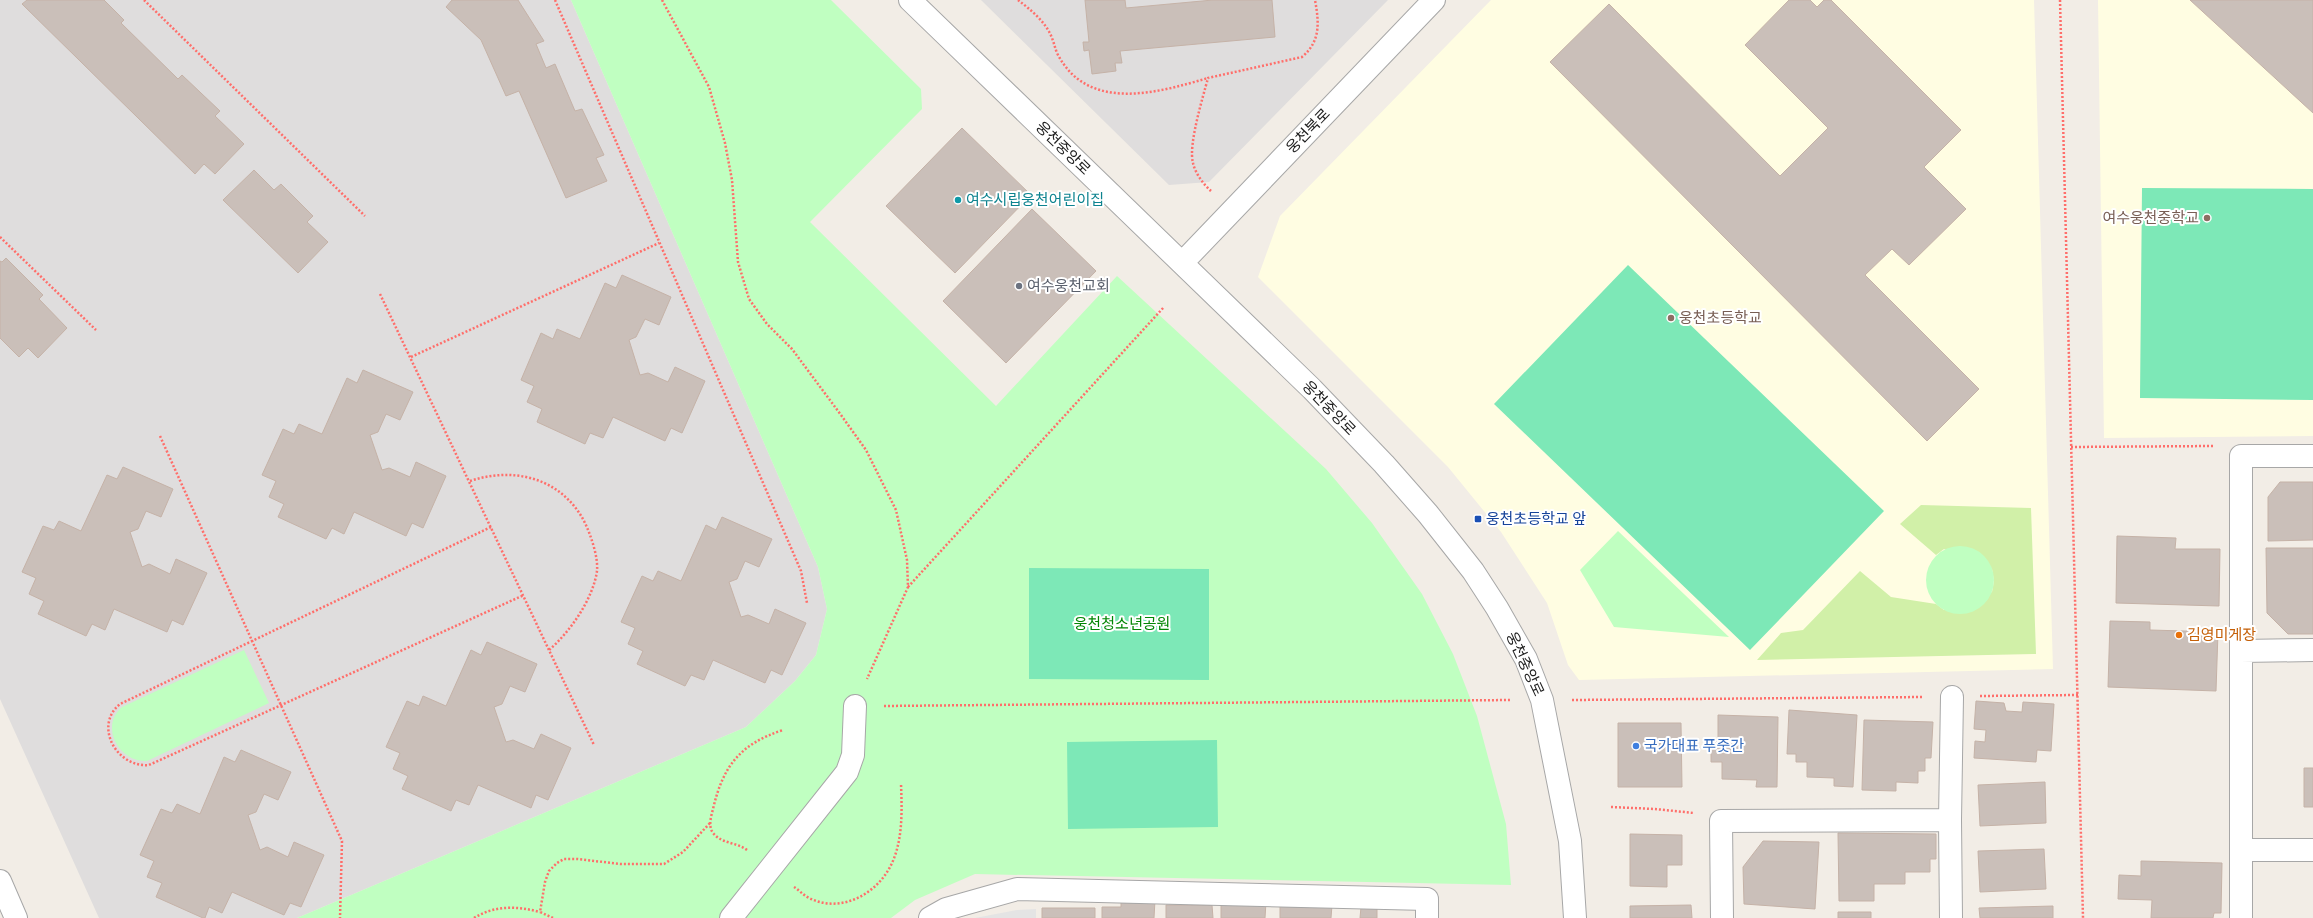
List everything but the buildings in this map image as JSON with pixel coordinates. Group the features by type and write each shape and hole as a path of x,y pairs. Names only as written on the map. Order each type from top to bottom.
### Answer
{"street":[{"name":"웅천중앙로","path":"910,0 1312,389 1384,464 1428,514 1473,571 1497,608 1526,659 1542,700 1570,841 1575,918"},
{"name":"웅천북로","path":"1182,263 1434,0"},
{"path":"2241,918 2241,456 2313,456"},
{"path":"2241,651 2313,650"},
{"path":"1951,918 1950,820 1952,696"},
{"path":"731,918 847,772 853,755 855,706"},
{"path":"1722,918 1721,820 1950,820"},
{"path":"2241,850 2313,850"},
{"path":"0,881 16,918"},
{"path":"930,918 946,909 1017,889 1427,899 1427,918"}],"path":[{"path":"144,0 365,216"},
{"path":"555,0 801,571 807,603"},
{"path":"662,0 711,94 725,143 732,180 738,262 749,299 767,324 792,349 866,450 896,510 907,560 908,587"},
{"path":"1018,0 1040,20 1052,37 1057,53 1080,80 1092,87 1114,94 1134,95 1172,88 1208,78 1302,57 1313,45 1318,35 1319,21 1316,0"},
{"path":"2060,0 2084,918"},
{"path":"1208,78 1198,119 1192,162 1208,188 1233,210"},
{"path":"0,237 96,330"},
{"path":"411,357 659,243"},
{"path":"380,294 594,745"},
{"path":"1164,307 908,587 855,706 2078,695"},
{"path":"160,436 342,842 340,918"},
{"path":"2071,447 2216,446 2241,456"},
{"path":"470,481 485,476 501,475 532,478 554,488 574,504 586,524 594,547 597,571 588,597 571,628 549,650"},
{"path":"491,527 251,640 120,704 109,717 108,733 111,743 118,753 135,765 149,765 524,595"},
{"path":"739,844 722,841 712,832 710,822 718,787 724,772 743,750 768,735 784,730"},
{"path":"794,886 808,898 837,904 862,897 872,889 892,863 897,846 902,809 901,784"},
{"path":"1611,807 1690,812 1721,820"},
{"path":"540,912 545,882 550,871 557,863 564,859 578,859 620,864 664,864 683,852 710,822"},
{"path":"474,918 496,909 510,907 540,912 553,918"}],"shaded area":[{"path":"0,0 571,0 818,567 827,609 816,655 795,681 746,727 297,918 99,918 0,699"},
{"path":"981,0 1388,0 1209,182 1169,185"},
{"name":"웅천초등학교","path":"1491,0 2034,0 2053,669 1579,680 1568,665 1547,603 1501,532 1448,467 1258,277 1280,216"},
{"name":"여수웅천중학교","path":"2098,0 2313,0 2313,436 2104,438"},
{"path":"1036,909 1036,918 975,918 1017,910"}],"green space":[{"name":"웅천청소년공원","path":"571,0 831,0 921,89 922,109 810,222 996,406 1117,276 1326,469 1372,523 1422,594 1453,654 1477,716 1506,824 1511,885 975,874 915,900 891,918 297,918 746,727 795,681 816,655 827,609 818,567"},
{"path":"2142,188 2313,189 2313,400 2140,398"},
{"path":"1628,265 1884,511 1750,650 1494,404"},
{"path":"1921,505 2031,508 2036,654 1757,660 1781,633 1803,630 1860,571 1891,597 1936,604 1944,610 1992,592 1994,581 1992,569 1944,549 1936,555 1900,524"},
{"path":"1618,531 1729,637 1614,627 1580,570"},
{"path":"1960,546 1973,549 1984,556 1991,567 1994,580 1991,593 1984,604 1973,611 1960,614 1947,611 1936,604 1929,593 1926,580 1929,567 1936,556 1947,549"},
{"path":"1029,568 1209,569 1209,680 1029,679"},
{"path":"244,650 269,703 147,761 137,760 128,756 121,750 115,742 112,733 112,724 115,715 122,707"},
{"path":"1217,740 1218,827 1068,829 1067,742"}],"place":[{"name":"여수시립웅천어린이집","path":"958,200"},
{"name":"여수웅천중학교","path":"2207,218"},
{"name":"여수웅천교회","path":"1019,286"},
{"name":"웅천초등학교","path":"1671,318"},
{"name":"웅천초등학교 앞","path":"1478,519"},
{"name":"김영미게장","path":"2179,635"},
{"name":"국가대표 푸줏간","path":"1636,746"}]}
